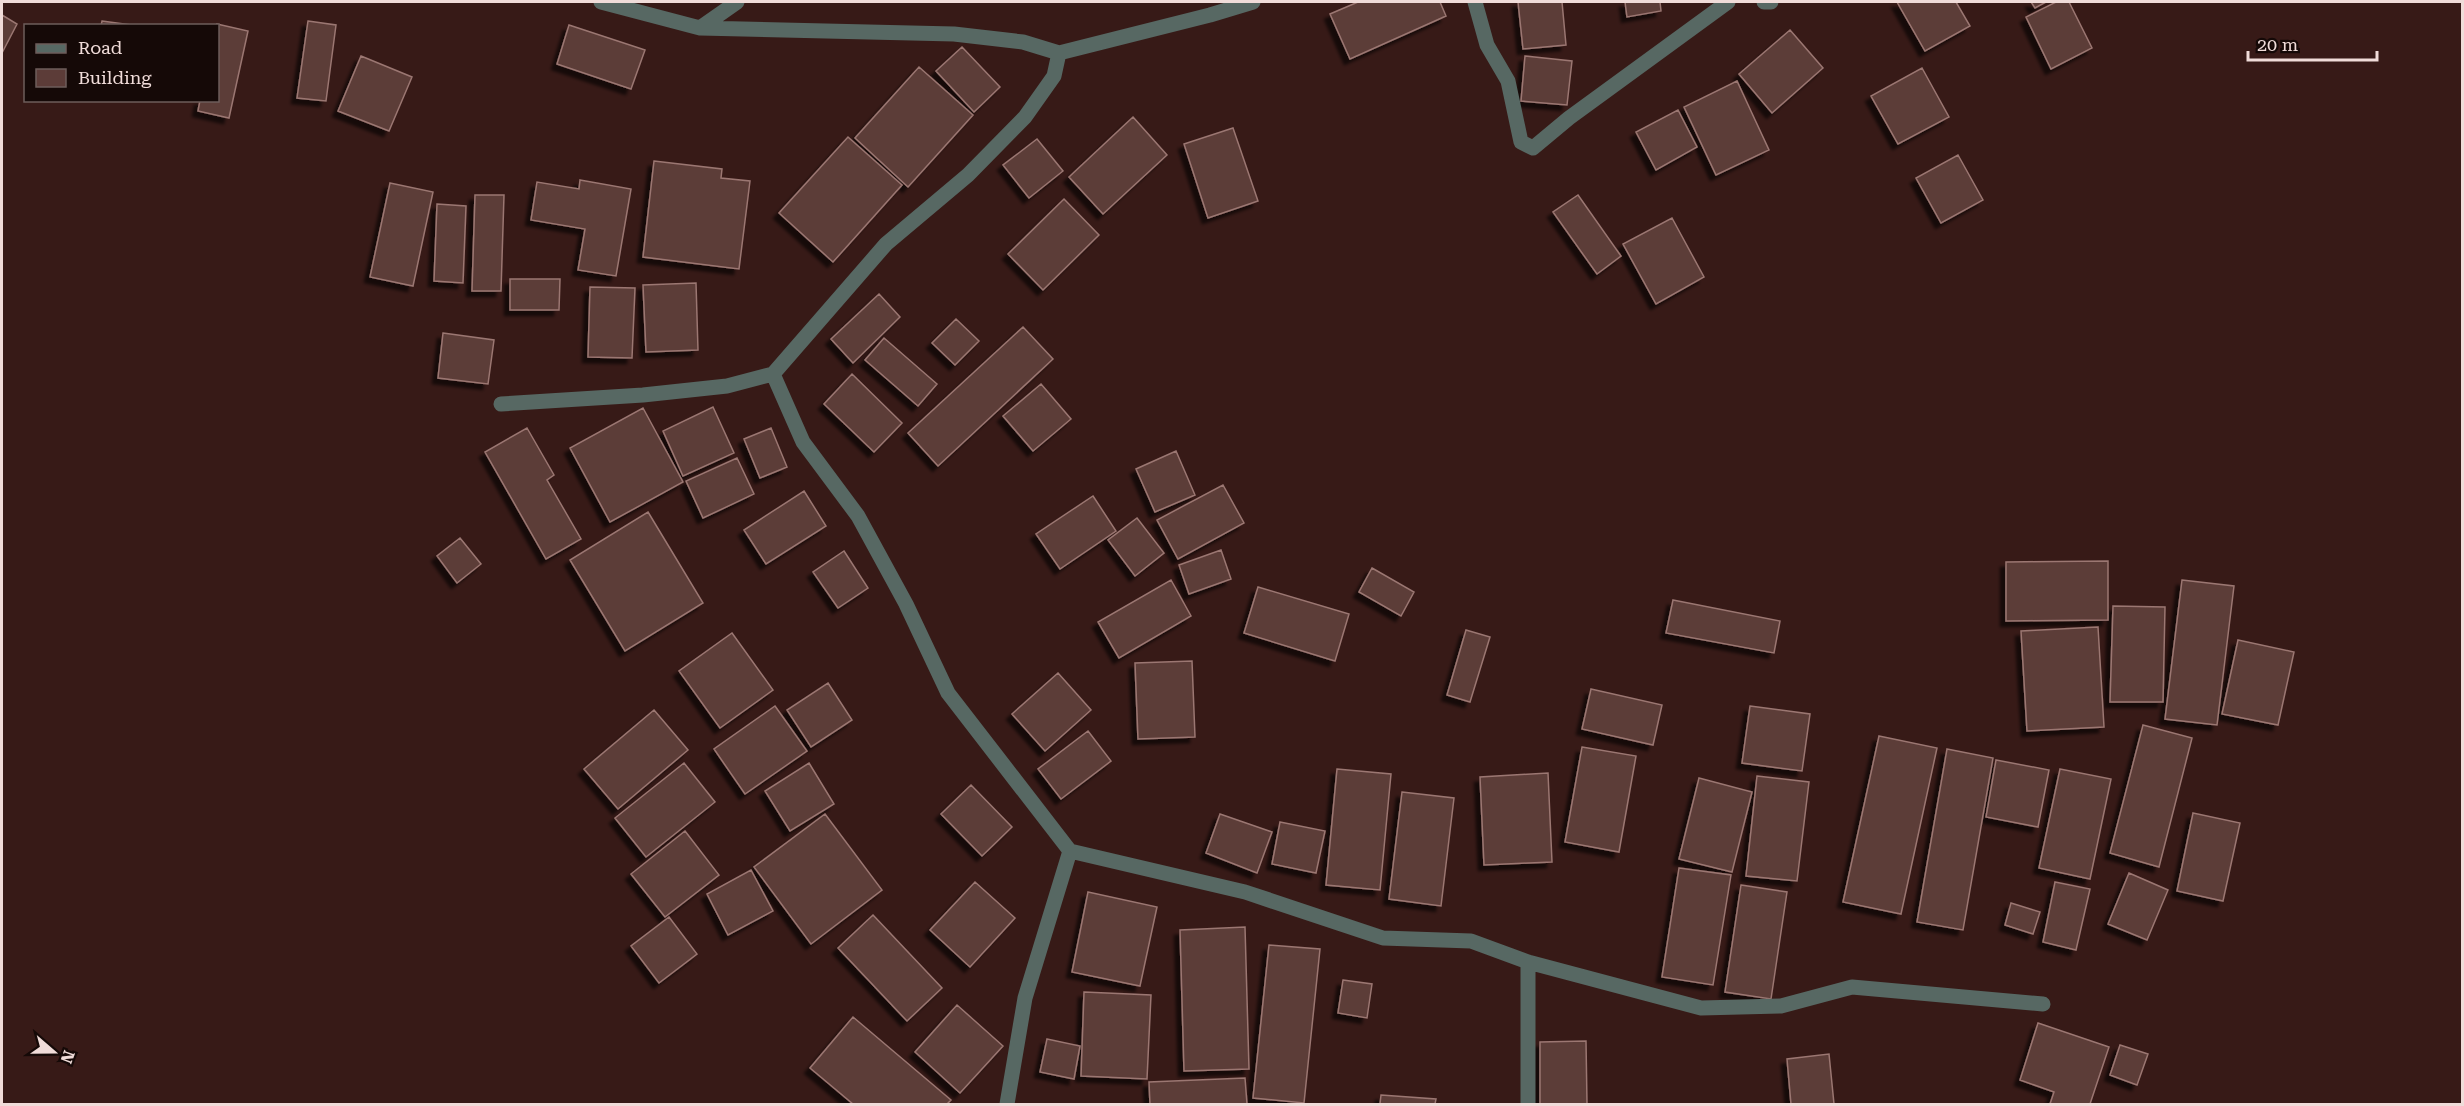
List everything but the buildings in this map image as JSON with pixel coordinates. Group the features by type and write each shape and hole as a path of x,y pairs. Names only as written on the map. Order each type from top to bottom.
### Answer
{"street":[{"path":"601,2 700,28 954,34 1023,42 1059,53 1253,2"},
{"path":"700,28 737,2"},
{"path":"1475,2 1487,45 1508,81 1521,142 1533,148 1569,118 1728,2"},
{"path":"1764,2 1771,2"},
{"path":"501,404 632,396 727,386 773,374 886,244 968,176 1025,117 1054,76 1059,53"},
{"path":"773,374 803,442 858,516 906,604 948,693 1011,778 1070,851 1245,892 1383,938 1471,941 1528,962 1701,1008 1781,1006 1852,987 2043,1004"},
{"path":"1007,1104 1025,998 1070,851"},
{"path":"1528,962 1528,1104"}]}
